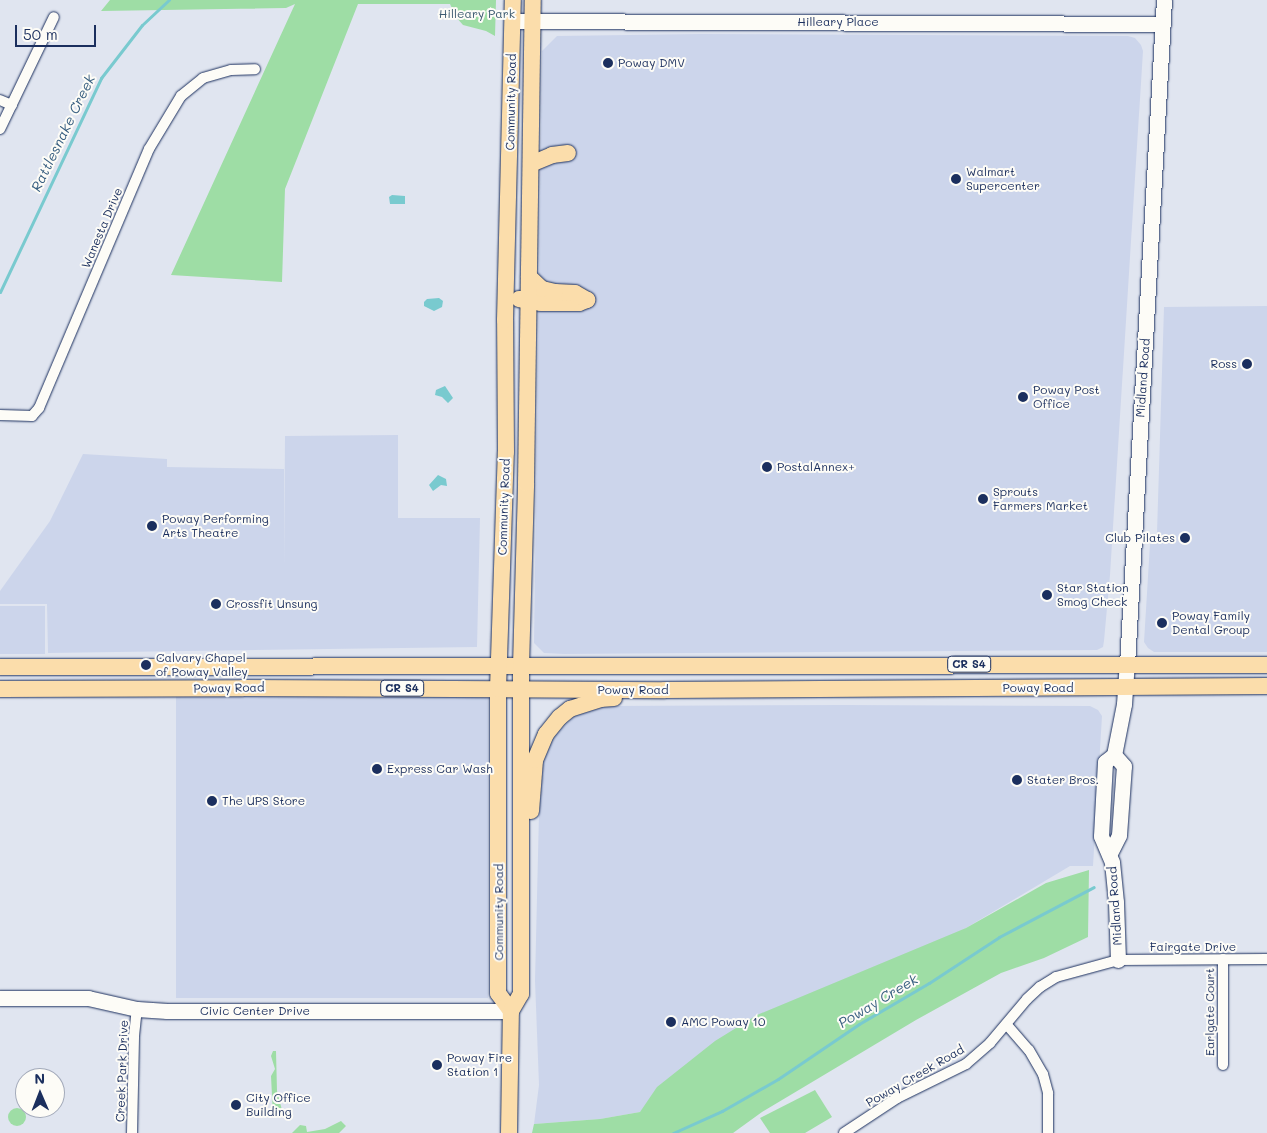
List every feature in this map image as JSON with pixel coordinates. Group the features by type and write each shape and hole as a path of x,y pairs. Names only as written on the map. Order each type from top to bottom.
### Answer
{"main road":[{"name":"Community Road","path":"511,1011 498,993 498,689 506,405 505,337 513,0"},
{"name":"Community Road","path":"509,1133 511,1011 521,994 521,666 526,483 533,0"},
{"path":"531,164 552,155 568,153"},
{"path":"509,163 517,211 517,294 521,300 529,302 579,303 587,300 575,293 542,289 529,277"},
{"path":"505,337 513,336 518,342 519,390 527,418"},
{"path":"506,405 513,431 514,478 519,482 526,483"},
{"path":"808,690 815,682 828,675 893,673 912,669 920,664"},
{"name":"Poway Road","path":"0,667 920,664 1267,665"},
{"path":"693,690 738,682 793,681 806,675 811,665"},
{"path":"209,688 244,679 306,678 312,676 320,666"},
{"path":"0,687 20,679 88,678 94,675 95,667"},
{"path":"98,689 99,683 106,677 168,676 192,667"},
{"path":"1205,686 1234,676 1267,676"},
{"name":"Poway Road","path":"0,687 98,689 808,690 1267,686"},
{"path":"522,895 528,876 535,760 546,734 560,717 582,704 600,699 665,690"},
{"path":"499,866 510,878 511,910 522,930"}],"street":[{"name":"Midland Road","path":"1118,960 1116,902 1110,853 1119,835 1124,766 1114,755 1127,665 1164,0"},
{"path":"0,129 54,17"},
{"name":"Hilleary Place","path":"512,21 1163,24"},
{"name":"Wanesta Drive","path":"0,415 32,416 40,408 149,149 181,96 203,78 231,70 254,69"},
{"path":"0,100 12,105"},
{"name":"Earlgate Court","path":"1223,959 1223,1065"},
{"name":"Fairgate Drive","path":"1118,960 1267,959"},
{"name":"Poway Creek Road","path":"844,1133 897,1098 966,1064 990,1043 1007,1025 1027,998 1040,987 1073,971 1118,960"},
{"name":"Civic Center Drive","path":"0,998 88,998 137,1009 511,1011"},
{"name":"Creek Park Drive","path":"132,1133 134,1036 137,1009"},
{"path":"1007,1025 1030,1050 1043,1074 1048,1093 1048,1133"}],"shaded area":[{"path":"700,34 1128,36 1135,38 1141,45 1143,51 1110,575 1103,647 1097,650 564,654 544,653 534,643 542,51 557,36"},
{"path":"1267,306 1267,652 1154,652 1144,642 1150,544 1157,533 1164,307"},
{"path":"398,435 398,518 480,518 477,647 48,653 47,604 0,604 0,591 50,521 83,454 167,459 167,467 284,469 284,568 285,436"},
{"path":"0,606 45,606 45,654 0,654"},
{"path":"176,697 488,697 488,998 176,998"},
{"path":"608,706 1090,706 1098,710 1102,716 1093,866 1070,866 966,928 640,1112 600,1119 534,1124 539,1085 535,981 540,771 551,739 573,717 594,708"}],"green space":[{"name":"Hilleary Park","path":"110,0 496,0 495,36 486,31 463,25 456,17 450,4 358,4 285,189 282,282 171,275 295,4 286,8 101,11"},
{"path":"1089,870 1088,937 1044,958 1001,973 916,1020 762,1112 733,1133 532,1133 534,1124 600,1119 640,1112 657,1087 715,1041 757,1015 966,928 1046,883"},
{"path":"273,1051 276,1051 277,1091 282,1110 273,1116 271,1076 275,1069 271,1056"},
{"path":"815,1090 832,1117 805,1133 770,1133 760,1118"},
{"path":"15,1108 15,1118 26,1118 26,1121 21,1126 13,1126 8,1121 8,1113"},
{"path":"341,1121 346,1126 339,1133 292,1133 300,1125 306,1126 307,1132 325,1129"}],"water":[{"path":"392,195 405,196 405,204 390,204 389,197"},
{"path":"439,298 443,301 442,307 434,311 424,306 424,302 427,299"},
{"path":"445,386 453,398 448,403 442,397 435,395 436,390"},
{"path":"438,475 446,479 447,486 441,485 433,491 429,485"}],"waterway":[{"name":"Rattlesnake Creek","path":"0,292 101,78 142,25 169,0"},
{"name":"Poway Creek","path":"673,1133 722,1111 778,1079 859,1024 929,983 999,937 1094,887"}],"place":[{"name":"Poway DMV","path":"608,63"},
{"name":"Walmart Supercenter","path":"956,179"},
{"name":"Ross","path":"1247,364"},
{"name":"Poway Post Office","path":"1023,397"},
{"name":"PostalAnnex+","path":"767,467"},
{"name":"Sprouts Farmers Market","path":"983,499"},
{"name":"Poway Performing Arts Theatre","path":"152,526"},
{"name":"Club Pilates","path":"1185,538"},
{"name":"Star Station Smog Check","path":"1047,595"},
{"name":"Crossfit Unsung","path":"216,604"},
{"name":"Poway Family Dental Group","path":"1162,623"},
{"name":"Calvary Chapel of Poway Valley","path":"146,665"},
{"name":"Express Car Wash","path":"377,769"},
{"name":"Stater Bros.","path":"1017,780"},
{"name":"The UPS Store","path":"212,801"},
{"name":"AMC Poway 10","path":"671,1022"},
{"name":"Poway Fire Station 1","path":"437,1065"},
{"name":"City Office Building","path":"236,1105"}]}
